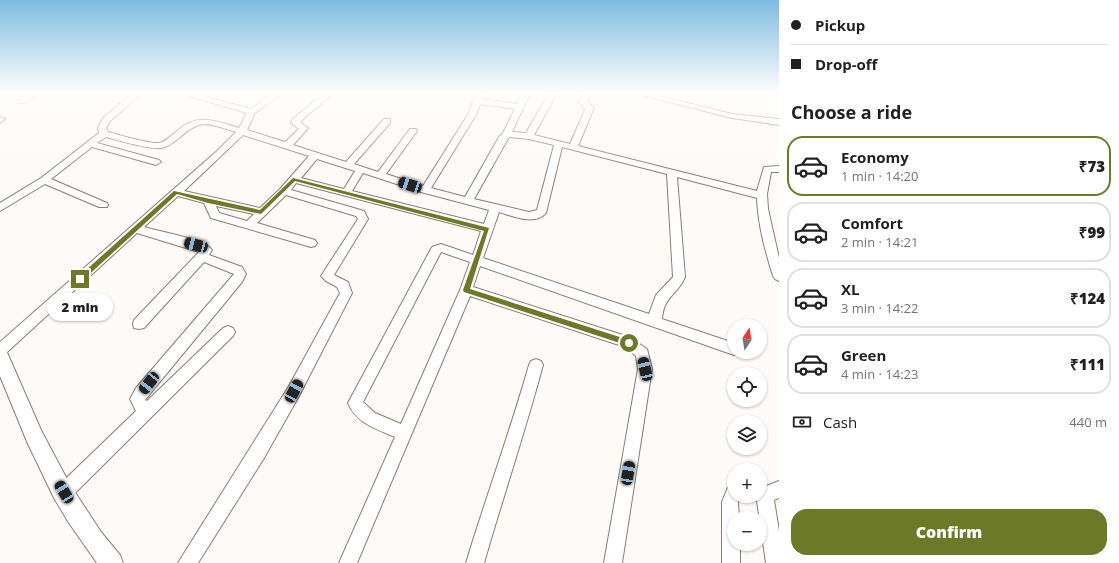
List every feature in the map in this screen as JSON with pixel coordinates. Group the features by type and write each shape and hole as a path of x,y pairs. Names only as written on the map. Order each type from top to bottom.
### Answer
{"main road":[{"path":"0,355 43,457 76,514 112,563"}],"street":[{"path":"104,134 102,128 107,119"},
{"path":"219,124 225,119"},
{"path":"0,350 220,153 242,131 248,119"},
{"path":"287,146 304,128 296,123 298,119"},
{"path":"425,190 469,119"},
{"path":"468,201 503,137 507,134 514,119"},
{"path":"530,136 539,119"},
{"path":"573,148 585,119"},
{"path":"758,119 779,122"},
{"path":"0,208 44,180 104,134 159,146 166,143 196,121 209,121 425,190 529,216 538,215 542,211 558,145"},
{"path":"348,165 387,121"},
{"path":"380,175 413,131"},
{"path":"507,134 530,136 558,145 763,196"},
{"path":"90,144 156,162"},
{"path":"250,224 284,191 315,155"},
{"path":"346,193 361,169"},
{"path":"779,170 766,169 763,196 764,219 779,276"},
{"path":"655,322 658,303 666,292 676,285 679,277 672,174"},
{"path":"294,179 487,229"},
{"path":"44,180 103,205"},
{"path":"187,563 258,452 294,391 346,293 346,287 342,282 332,280 327,276 363,219 360,214 284,191"},
{"path":"176,192 208,201 261,212"},
{"path":"208,201 214,215 250,224 311,243"},
{"path":"348,563 466,290 495,208"},
{"path":"136,229 206,250 202,257 139,324"},
{"path":"405,433 369,417 358,409 355,403 436,250 441,248 727,347"},
{"path":"147,411 139,404 137,399 141,393 238,279 240,274 238,270 202,257"},
{"path":"466,290 629,343 642,353 645,369 613,563"},
{"path":"64,492 228,332"},
{"path":"474,563 516,436 536,365"},
{"path":"768,493 775,563"},
{"path":"730,503 731,563"}],"route":[{"path":"80,279 176,192 208,201 261,212 284,191 294,179 487,229 466,290 629,343"}]}
